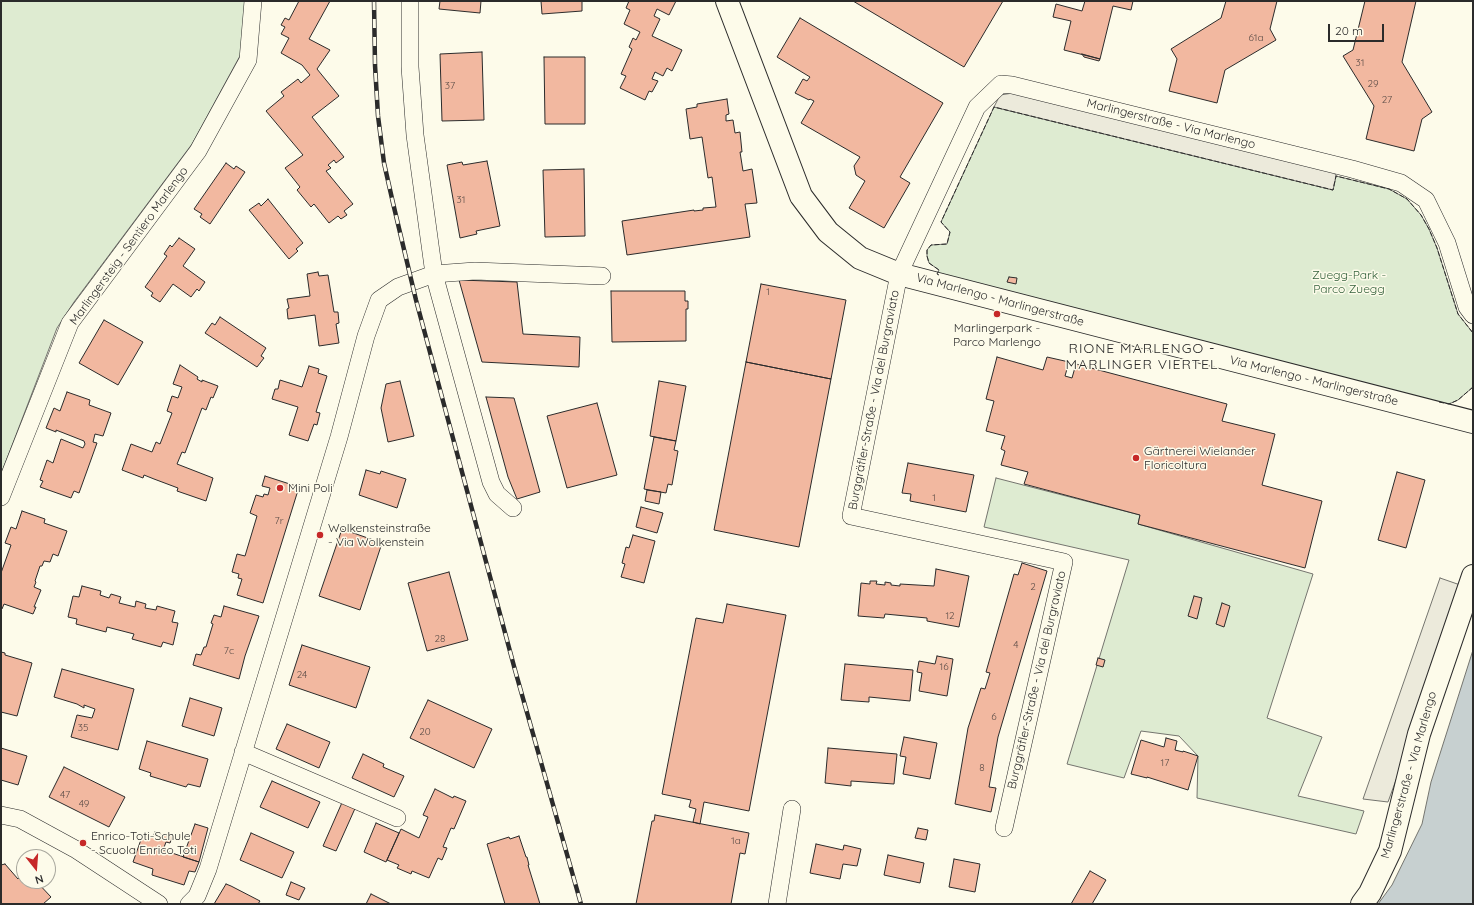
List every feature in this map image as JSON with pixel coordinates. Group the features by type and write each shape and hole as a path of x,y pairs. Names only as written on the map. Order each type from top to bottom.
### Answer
{"street":[{"name":"Marlingersteig - Sentiero Marlengo","path":"2,496 70,323 198,151 248,60 253,1"},
{"path":"410,1 410,67 415,135 434,274 491,482 497,494 513,508"},
{"name":"Via Marlengo - Marlingerstraße","path":"727,1 801,196 828,232 860,258 898,274 1473,422"},
{"name":"Marlingerstraße - Via Marlengo","path":"898,274 977,108 1001,84 1012,85 1352,168 1401,183 1426,200 1447,243 1467,307 1473,314"},
{"path":"189,904 197,896 208,869 339,437 366,336 379,300 398,287 434,274 474,271 602,276"},
{"name":"Burggräfler-Straße - Via del Burgraviato","path":"898,274 851,516 1064,562 1004,828"},
{"name":"Marlingerstraße - Via Marlengo","path":"1362,904 1370,893 1390,851 1418,734 1473,576"},
{"path":"243,752 397,818"},
{"path":"776,904 792,809"},
{"path":"1,815 20,819 75,849 159,904"}],"green space":[{"path":"1,1 245,1 241,54 192,144 74,302 57,328 1,474"},
{"name":"Zuegg-Park - Parco Zuegg","path":"994,107 1333,190 1336,176 1389,189 1407,199 1421,215 1429,229 1437,248 1458,314 1473,333 1473,387 1458,400 1449,404 1432,401 937,274 939,270 929,263 927,250 931,245 947,244 950,232 941,222"},
{"path":"996,478 1140,515 1138,524 1313,574 1267,718 1322,737 1298,796 1364,811 1356,834 1197,798 1198,756 1179,736 1141,731 1124,778 1067,764 1129,560 984,527"}],"shaded area":[{"path":"1013,93 1334,172 1336,176 1333,190 994,107 1000,95"},
{"path":"1440,578 1466,587 1388,802 1363,799"},
{"path":"1473,650 1473,904 1378,904 1392,885 1422,824 1431,782"}],"building":[{"path":"299,1 330,1 309,39 330,50 317,69 339,96 312,117 344,157 336,163 334,160 328,165 331,168 326,171 353,204 344,211 347,215 341,219 338,216 329,223 314,204 311,207 297,190 300,187 285,168 303,155 266,111 284,96 281,92 298,79 301,83 310,75 302,65 281,53 289,38 281,34 285,27 281,25 285,18 289,20"},
{"path":"440,1 481,1 480,13 439,9"},
{"path":"541,1 582,1 582,11 542,14"},
{"path":"629,1 676,1 669,15 657,9 654,16 660,19 652,36 682,50 672,71 667,68 663,76 655,72 652,79 658,81 652,92 649,91 645,100 620,88 626,76 621,74 632,49 629,47 633,38 636,40 640,32 624,24 630,10 626,8"},
{"path":"853,1 1003,1 964,67"},
{"path":"1085,1 1133,1 1131,10 1113,6 1100,59 1064,50 1071,21 1053,17 1056,4 1082,11"},
{"path":"1226,1 1277,1 1270,29 1276,40 1225,70 1217,103 1169,91 1177,59 1171,49 1221,18"},
{"path":"1365,1 1416,1 1402,62 1432,112 1422,119 1414,151 1366,139 1374,106 1343,56 1353,50"},
{"path":"800,18 943,103 900,177 910,183 884,228 849,208 865,181 856,175 854,166 860,157 801,123 814,101 795,93 803,79 807,81 810,77 777,57"},
{"path":"482,52 484,120 442,121 440,54"},
{"path":"1082,54 1100,59 1099,61 1084,57"},
{"path":"544,57 585,57 585,124 545,124"},
{"path":"727,99 729,114 726,115 726,121 733,120 735,133 740,132 742,152 740,152 743,171 752,169 757,203 745,204 750,237 627,255 622,221 716,207 712,177 708,178 702,137 690,139 686,109 697,107 697,104"},
{"path":"487,161 500,226 476,231 477,234 460,238 447,165 462,162 463,165"},
{"path":"226,163 234,169 236,166 245,172 210,224 200,217 202,214 194,209"},
{"path":"584,169 585,236 545,237 543,170"},
{"path":"268,199 303,243 296,249 298,251 289,259 249,210 259,203 261,206"},
{"path":"179,238 195,249 183,266 205,282 199,291 197,289 191,297 173,284 160,302 151,296 153,293 145,287 167,256 164,254 170,245 172,247"},
{"path":"318,272 319,276 328,275 334,312 338,312 339,323 336,324 339,343 319,346 315,315 288,319 287,309 289,308 287,299 310,296 307,274"},
{"path":"1009,277 1017,278 1016,284 1007,282"},
{"path":"459,280 517,282 523,334 580,337 579,367 482,362"},
{"path":"761,284 846,300 831,379 746,362"},
{"path":"611,291 685,291 685,301 688,301 688,309 686,309 686,341 612,342"},
{"path":"220,317 266,348 261,356 264,358 257,367 205,333 212,323 215,325"},
{"path":"104,320 143,342 118,385 79,363"},
{"name":"Gärtnerei Wielander Floricoltura","path":"997,357 1043,370 1047,357 1069,362 1065,376 1072,378 1076,364 1227,404 1222,421 1275,434 1262,485 1322,501 1305,568 1138,524 1140,515 1024,484 1028,472 1001,465 1005,451 1001,449 1005,436 986,431 994,401 986,399"},
{"path":"746,362 831,379 799,547 714,530"},
{"path":"180,365 198,377 197,379 202,382 202,380 218,386 213,398 211,397 206,410 202,408 185,453 182,452 177,464 213,478 206,501 177,491 178,488 144,475 143,478 122,470 131,444 152,452 156,442 160,444 172,413 167,411 172,396 178,398 182,387 173,384"},
{"path":"309,366 319,369 318,373 327,376 316,412 320,413 317,425 314,424 308,441 289,435 298,407 272,399 275,389 278,389 280,380 302,387"},
{"path":"400,381 414,436 388,442 381,408 386,384"},
{"path":"659,381 686,386 676,441 650,436"},
{"path":"67,392 90,400 89,405 111,413 103,436 95,434 93,442 97,443 79,493 74,491 71,498 40,487 43,481 40,480 47,460 53,463 61,439 83,448 85,444 84,441 56,430 56,432 46,428 54,408 60,411"},
{"path":"486,397 514,398 540,492 517,499 508,477"},
{"path":"597,403 617,475 567,488 547,416"},
{"path":"654,437 676,441 674,450 678,451 672,485 668,484 666,493 644,489"},
{"path":"908,463 974,475 966,512 910,501 911,494 902,493"},
{"path":"366,470 380,474 381,471 406,479 397,508 359,495"},
{"path":"1397,472 1425,480 1406,548 1378,540"},
{"path":"265,476 299,487 263,603 237,595 242,579 238,578 239,574 232,572 237,554 245,556 257,516 250,513 256,495 263,497 264,494 268,495 270,488 262,486"},
{"path":"647,490 661,492 659,504 645,501"},
{"path":"641,507 663,513 657,533 636,527"},
{"path":"22,511 45,519 44,523 67,531 58,556 53,554 50,562 44,561 42,566 40,566 34,587 41,590 34,607 36,607 33,614 4,604 2,609 1,608 1,573 11,545 5,543 11,527 16,529"},
{"path":"342,529 382,543 360,610 319,596"},
{"path":"633,535 655,541 644,583 621,577 625,564 622,563 626,547 629,548"},
{"path":"1022,563 1047,571 998,737 989,787 996,788 991,812 955,804 968,728 981,688 985,689 990,673 986,672 1014,574 1018,575"},
{"path":"936,569 969,576 959,627 927,621 927,618 885,614 884,618 858,616 861,583 870,584 870,581 877,581 876,584 885,585 885,582 891,583 891,585 900,586 900,584 934,586"},
{"path":"449,572 468,640 427,651 408,583"},
{"path":"82,586 101,591 100,595 109,598 111,594 121,597 119,603 135,607 136,601 146,604 145,608 156,610 157,606 175,611 172,622 178,623 173,645 163,642 161,647 132,639 134,634 107,627 106,632 76,624 77,619 68,617 73,596 79,597"},
{"path":"1194,596 1202,598 1197,619 1188,616"},
{"path":"1222,603 1230,606 1224,627 1216,624"},
{"path":"727,604 786,615 749,811 704,802 700,824 693,822 696,809 689,807 691,800 662,794 696,618 723,623"},
{"path":"224,606 259,616 245,656 239,679 193,665 196,654 201,655 204,647 206,647 213,624 211,623 214,615 221,617"},
{"path":"302,645 370,667 356,708 289,685"},
{"path":"1,652 5,653 5,655 32,663 17,716 1,712"},
{"path":"937,656 953,659 947,696 919,691 922,673 917,672 919,661 935,664"},
{"path":"1098,658 1105,660 1103,667 1096,665"},
{"path":"845,664 913,670 910,701 869,697 869,702 841,700"},
{"path":"62,669 134,689 118,750 71,737 77,715 92,718 95,709 84,705 84,708 77,704 54,697"},
{"path":"190,698 222,708 214,736 182,726"},
{"path":"428,700 492,729 474,768 410,738"},
{"path":"287,724 330,742 319,768 276,749"},
{"path":"904,737 937,743 930,779 903,774 906,757 900,756"},
{"path":"1166,738 1177,741 1175,750 1198,756 1188,790 1147,777 1131,774 1141,740 1164,747"},
{"path":"147,741 208,759 200,787 188,784 186,787 150,776 151,773 139,769"},
{"path":"1,748 27,756 18,785 1,780"},
{"path":"828,748 897,754 894,784 851,781 851,786 825,783"},
{"path":"363,754 384,764 383,767 404,776 394,797 352,778"},
{"path":"64,767 125,797 109,827 49,797"},
{"path":"272,781 320,802 308,828 260,807"},
{"path":"435,789 453,798 454,796 466,801 454,829 451,828 443,847 447,848 442,860 438,858 429,878 412,871 411,874 397,868 399,865 387,860 401,829 419,838 428,817 423,815"},
{"path":"344,798 357,804 336,851 323,846"},
{"path":"655,815 749,833 745,854 740,853 731,904 636,904 652,821 654,821"},
{"path":"376,823 399,833 386,862 364,852"},
{"path":"195,824 208,828 199,862 183,857"},
{"path":"918,828 928,830 926,840 915,838"},
{"path":"155,832 167,836 168,833 173,835 170,843 166,842 163,850 199,862 195,872 189,871 184,885 152,875 153,869 133,862 143,834 153,837"},
{"path":"251,833 294,852 282,878 240,860"},
{"path":"519,836 527,857 540,904 505,904 487,844 509,837 510,839"},
{"path":"816,844 843,850 844,845 861,849 857,866 843,864 840,879 810,873"},
{"path":"888,855 924,863 920,883 884,875"},
{"path":"954,859 980,864 975,892 949,887"},
{"path":"5,864 16,877 16,889 44,889 51,897 43,904 1,904 1,865"},
{"path":"1090,871 1106,880 1092,904 1071,904"},
{"path":"291,882 305,888 299,900 286,895"},
{"path":"226,884 260,901 258,904 214,904"},
{"path":"371,894 391,904 366,904"}],"railway":[{"path":"374,1 375,65 378,116 384,163 393,203 416,300 515,670 581,904"}],"fence":[{"path":"939,275 937,274 939,270 929,263 927,250 931,245 947,244 950,232 941,222 994,107 1333,190 1336,176 1389,189 1407,199 1421,215 1437,248 1458,314 1473,333"},
{"path":"1439,402 1449,404 1458,400 1473,387"}],"place":[{"name":"Marlingerpark - Parco Marlengo","path":"997,314"},
{"name":"Gärtnerei Wielander Floricoltura","path":"1136,458"},
{"name":"Mini Poli","path":"280,488"},
{"name":"Wolkensteinstraße - Via Wolkenstein","path":"320,535"},
{"name":"Enrico-Toti-Schule - Scuola Enrico Toti","path":"83,843"}],"district":[{"name":"RIONE MARLENGO - MARLINGER VIERTEL","path":"1142,358"}]}
